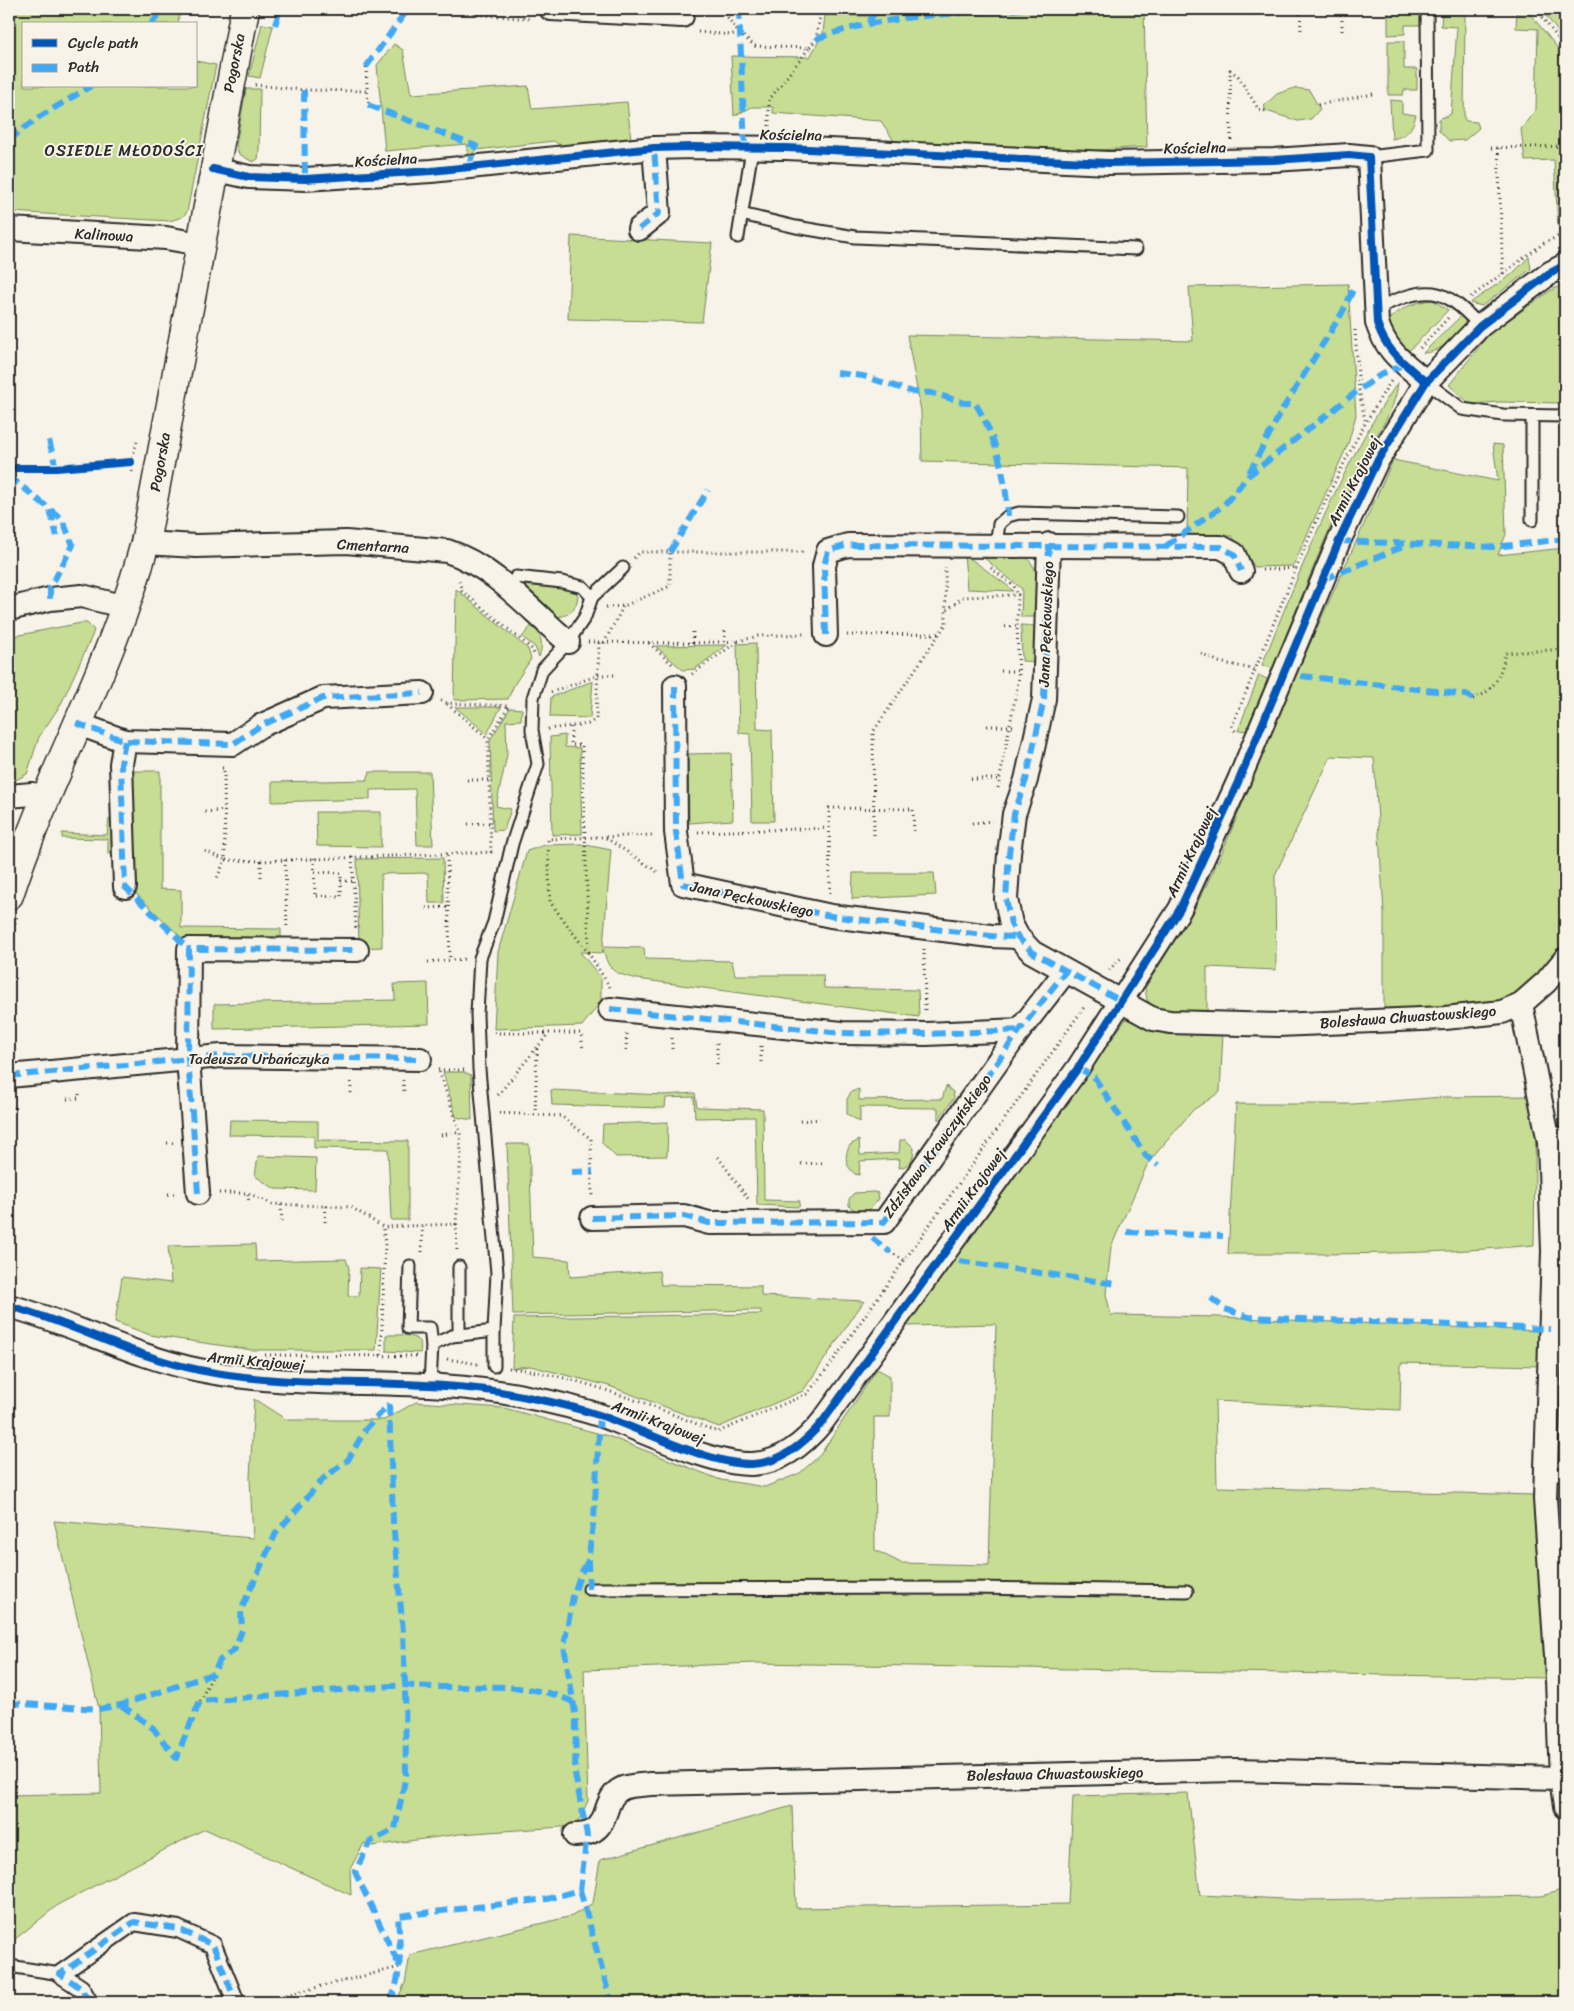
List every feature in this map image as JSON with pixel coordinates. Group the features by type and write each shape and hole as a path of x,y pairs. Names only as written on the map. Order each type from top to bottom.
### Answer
{"street":[{"name":"Pogorska","path":"9,895 20,860 46,796 126,607 146,543 245,9"},
{"path":"551,9 682,16"},
{"name":"Kościelna","path":"214,169 249,177 305,179 431,171 654,148 907,153 1109,163 1274,160 1350,155 1369,157"},
{"path":"639,229 658,213 654,148"},
{"path":"1369,157 1377,322 1382,339 1391,353 1426,382"},
{"name":"Kalinowa","path":"9,230 166,238 200,244"},
{"name":"Armii Krajowej","path":"13,1305 143,1354 198,1370 263,1379 430,1384 516,1394 600,1415 725,1461 754,1464 788,1453 808,1440 1078,1068 1180,908 1239,780 1338,541 1376,463 1426,382 1480,326 1550,273 1565,265"},
{"name":"Cmentarna","path":"146,543 196,546 346,542 447,552 463,556 488,573 578,642"},
{"name":"Jana Pęckowskiego","path":"1049,544 1044,699 1026,780 1014,814 1006,898 1011,924 1018,937 1032,952 1065,972 1121,1001"},
{"name":"Jana Pęckowskiego","path":"828,551 848,545 1049,544 1221,546 1234,554 1241,572"},
{"path":"826,635 824,566 828,551"},
{"path":"9,609 50,599 82,596 126,607"},
{"name":"Jana Pęckowskiego","path":"675,686 676,832 683,884 831,916 991,936 1018,937"},
{"path":"76,723 125,741 232,744 260,726 323,698 422,693"},
{"path":"125,741 121,764 125,887"},
{"path":"9,796 32,794 46,796"},
{"path":"198,1193 188,1058 189,950 356,950"},
{"path":"1565,960 1546,982 1520,1004 1556,1133 1553,1251 1556,1474 1546,1540 1556,1656 1561,1778 1565,1806"},
{"name":"Zdzisława Krawczyńskiego","path":"592,1218 684,1216 709,1223 884,1222 1020,1030 1065,972"},
{"name":"Bolesława Chwastowskiego","path":"1121,1001 1153,1019 1170,1022 1278,1026 1445,1018 1502,1012 1520,1004"},
{"path":"610,1009 842,1033 926,1034 1020,1030"},
{"name":"Tadeusza Urbańczyka","path":"9,1076 69,1072 221,1056 420,1059"},
{"name":"Bolesława Chwastowskiego","path":"576,1835 587,1835 599,1828 613,1798 622,1788 651,1784 1235,1770 1561,1778"},
{"path":"89,2002 81,1988 60,1974 134,1922 178,1929 213,1945 236,2002"}],"lane":[{"name":"Kościelna","path":"1369,157 1428,150 1427,9"},
{"path":"738,237 752,149"},
{"path":"741,214 796,227 855,236 1136,249"},
{"path":"1377,308 1401,298 1429,291 1446,295 1460,305 1480,326"},
{"path":"1426,382 1462,409 1532,417 1565,416"},
{"path":"1532,417 1532,520"},
{"path":"996,544 999,524 1008,516 1019,513 1178,517"},
{"path":"494,1366 497,1273 479,1069 480,958 494,922 512,844 538,764 532,730 533,698 542,670 578,642 590,602 623,568"},
{"path":"516,577 562,582 583,587 590,602"},
{"path":"410,1266 408,1328 430,1328 432,1345 430,1384"},
{"path":"459,1267 459,1335"},
{"path":"432,1345 459,1335 494,1331"},
{"path":"589,1588 1187,1590"},
{"path":"9,1966 60,1974"}],"path":[{"path":"722,9 738,32 755,46 809,48"},
{"path":"1209,9 1209,17"},
{"path":"1253,9 1254,16"},
{"path":"1300,9 1301,32"},
{"path":"1342,9 1342,31"},
{"path":"1536,9 1565,48"},
{"path":"768,107 769,100 816,39 821,10 874,12"},
{"path":"366,66 368,105"},
{"path":"1232,142 1230,70 1238,76 1260,110 1266,111"},
{"path":"252,84 285,89 368,91"},
{"path":"1318,105 1373,94"},
{"path":"1491,148 1565,146"},
{"path":"1498,148 1503,274"},
{"path":"132,481 131,462 138,439"},
{"path":"9,468 56,468 131,462"},
{"path":"874,835 873,732 946,624 945,544"},
{"path":"640,552 828,551"},
{"path":"590,602 624,606 670,586 670,552"},
{"path":"1241,572 1297,568"},
{"path":"457,573 462,591 532,649 542,670"},
{"path":"946,611 964,597 1018,595 1019,671 996,796"},
{"path":"604,642 624,606"},
{"path":"1000,627 1017,626"},
{"path":"725,642 726,627"},
{"path":"692,643 693,628"},
{"path":"578,642 692,643 739,641 758,636 939,634"},
{"path":"675,686 739,641"},
{"path":"532,730 571,727 588,724 596,719 599,642"},
{"path":"649,643 675,667 675,686"},
{"path":"1473,699 1481,696 1502,673 1505,654 1565,649"},
{"path":"1201,653 1219,662 1256,669"},
{"path":"1001,671 1019,671"},
{"path":"550,692 599,675 615,675"},
{"path":"422,693 447,704 488,739"},
{"path":"205,851 225,860 261,862 352,856 446,856 491,853 488,739 509,706 447,704"},
{"path":"987,726 1010,725"},
{"path":"571,727 571,745 582,745 589,954"},
{"path":"217,767 224,768 225,810 225,860 217,878"},
{"path":"971,779 1000,779"},
{"path":"467,780 489,780"},
{"path":"831,916 829,808 913,809 914,835"},
{"path":"204,812 225,810"},
{"path":"972,823 992,822 993,813"},
{"path":"468,824 491,823"},
{"path":"610,1009 610,984 550,902 548,839 676,832 829,828"},
{"path":"606,837 667,878 683,884"},
{"path":"352,856 356,950"},
{"path":"428,962 450,960 446,856"},
{"path":"314,858 315,896 341,897 342,873 315,872"},
{"path":"285,860 288,951"},
{"path":"261,862 261,878"},
{"path":"341,881 353,881"},
{"path":"426,908 448,907"},
{"path":"923,926 926,1016"},
{"path":"626,1050 627,1031"},
{"path":"483,1113 549,1033"},
{"path":"478,1034 581,1033 583,1050"},
{"path":"717,1064 718,1038"},
{"path":"535,1115 536,1049"},
{"path":"457,1252 456,1224 461,1155 460,1132 439,1070 479,1069"},
{"path":"403,1077 404,1092"},
{"path":"9,1108 16,1108"},
{"path":"483,1113 561,1116 591,1139 592,1218"},
{"path":"800,1120 820,1120"},
{"path":"441,1135 460,1132"},
{"path":"718,1157 758,1213 767,1222"},
{"path":"801,1164 822,1163"},
{"path":"249,1204 248,1194 272,1204 351,1207 383,1226 456,1224"},
{"path":"281,1205 282,1222"},
{"path":"326,1206 326,1222"},
{"path":"422,1224 422,1252"},
{"path":"381,1355 385,1244 383,1226"},
{"path":"890,1252 904,1260"},
{"path":"200,1701 212,1674"},
{"path":"257,2002 400,1967"}],"green space":[{"path":"9,9 180,9 178,22 22,22 22,88 198,88 198,61 216,65 187,212 182,217 170,221 9,212"},
{"path":"1015,9 1144,9 1147,147 1067,152 894,141 881,121 773,113 773,107 752,107 734,116 731,56 810,57 823,33 825,15 868,16"},
{"path":"1388,9 1419,9 1421,11 1420,25 1405,25 1405,34 1388,35"},
{"path":"1442,9 1480,9 1465,11 1464,118 1466,121 1477,122 1479,128 1465,140 1449,141 1439,130 1439,119 1451,114 1457,27 1441,26"},
{"path":"1517,9 1526,9 1565,57 1565,224 1558,226 1554,160 1525,161 1521,129 1536,109 1538,29 1516,28"},
{"path":"1541,9 1552,9 1565,26 1565,41"},
{"path":"262,24 273,26 260,78 249,76"},
{"path":"1388,41 1404,41 1404,69 1417,69 1417,90 1404,90 1403,95 1388,95"},
{"path":"394,44 403,50 411,94 528,86 532,109 627,102 631,140 564,148 554,141 476,150 469,158 467,144 385,151 377,65"},
{"path":"1294,88 1309,90 1320,109 1311,119 1298,121 1266,111 1264,106 1277,94"},
{"path":"246,89 260,89 259,150 258,159 253,162 239,154 236,145"},
{"path":"1390,100 1402,101 1402,113 1416,115 1413,125 1408,132 1392,139"},
{"path":"571,236 712,243 702,322 568,319"},
{"path":"1529,257 1531,269 1482,306 1470,303 1512,274"},
{"path":"1565,283 1565,403 1500,402 1470,404 1449,385 1490,333 1550,291"},
{"path":"1348,284 1356,415 1348,444 1293,566 1255,567 1232,536 1187,535 1188,468 922,461 921,411 907,335 1193,341 1189,287"},
{"path":"1433,300 1448,310 1408,352 1396,342 1388,320 1409,306"},
{"path":"1462,315 1466,323 1452,338 1442,347 1423,353"},
{"path":"1398,382 1393,405 1363,458 1335,517 1273,669 1262,665 1322,520 1339,484 1357,449"},
{"path":"1493,444 1503,445 1506,534 1498,555 1565,548 1564,948 1545,973 1510,1002 1454,1008 1384,1011 1384,913 1374,758 1331,756 1275,875 1276,970 1207,967 1207,1011 1168,1011 1153,1008 1147,1000 1145,988 1194,910 1221,855 1298,670 1393,460 1498,481"},
{"path":"978,553 1024,556 1030,561 1037,576 1039,617 1021,617 1022,589"},
{"path":"964,554 1008,586 1013,591 967,589"},
{"path":"505,579 572,589 578,595 576,604 568,614 555,617"},
{"path":"456,589 528,649 531,659 514,685 508,699 454,700"},
{"path":"87,623 94,630 92,636 61,704 39,737 27,774 9,784 9,637"},
{"path":"533,624 541,640 539,657 535,647 522,637"},
{"path":"1021,625 1036,626 1037,662 1022,661"},
{"path":"756,643 757,729 772,730 774,821 752,821 750,734 739,733 737,644"},
{"path":"727,645 695,669 683,670 655,646"},
{"path":"1259,675 1274,683 1248,730 1238,731"},
{"path":"593,681 590,718 550,717 551,697"},
{"path":"455,707 501,707 487,734"},
{"path":"510,708 522,709 521,720 506,721 507,755 496,806 511,809 504,830 493,831 490,740"},
{"path":"565,735 565,747 580,748 582,834 552,835 550,737"},
{"path":"731,753 733,820 689,823 688,754"},
{"path":"130,771 160,771 160,889 181,890 181,928 281,929 281,940 183,939 129,887"},
{"path":"370,772 430,772 433,845 417,845 415,789 370,790 370,799 272,802 272,782 367,780"},
{"path":"316,812 381,812 381,847 317,846"},
{"path":"109,819 113,821 115,849 108,855 108,839 62,838 62,833 107,835"},
{"path":"581,844 611,850 603,947 644,948 645,959 732,961 735,975 823,975 824,988 918,990 919,1017 637,979 614,971 605,957 603,949 602,953 580,952 601,978 601,1002 582,1026 494,1029 498,952 527,851 545,845"},
{"path":"443,858 444,903 429,903 428,873 381,874 382,947 359,948 357,859"},
{"path":"853,873 934,873 936,895 852,899"},
{"path":"428,983 429,1024 214,1029 214,1004 395,1000 394,984"},
{"path":"1126,1019 1158,1031 1223,1032 1220,1092 1193,1110 1148,1163 1111,1247 1106,1294 1111,1315 1220,1317 1540,1331 1542,1366 1401,1363 1400,1410 1215,1401 1217,1487 1536,1495 1547,1678 756,1663 584,1670 588,1801 576,1826 460,1834 372,1846 364,1843 350,1869 351,1895 205,1829 59,1904 9,1944 9,1795 101,1793 99,1709 54,1521 253,1538 250,1478 254,1399 287,1420 384,1420 416,1402 504,1408 608,1436 721,1480 765,1487 800,1473 820,1455 877,1369 890,1376 890,1417 874,1417 875,1550 901,1563 989,1565 996,1324 906,1326"},
{"path":"443,1072 463,1072 471,1075 472,1120 456,1117"},
{"path":"946,1086 953,1092 954,1098 938,1120 938,1108 860,1107 860,1122 847,1114 847,1099 851,1092 859,1089 859,1100 942,1099"},
{"path":"551,1090 664,1095 695,1093 697,1107 763,1109 764,1200 800,1201 799,1207 757,1205 755,1117 695,1118 694,1097 666,1098 665,1108 552,1105"},
{"path":"1536,1096 1534,1245 1458,1251 1228,1254 1236,1104 1353,1104 1443,1097"},
{"path":"230,1120 318,1121 318,1140 408,1141 408,1220 391,1220 388,1149 314,1148 314,1136 229,1135"},
{"path":"668,1122 667,1156 616,1157 602,1143 603,1124"},
{"path":"859,1140 860,1155 899,1153 900,1140 906,1140 914,1148 911,1161 909,1164 899,1168 900,1159 860,1161 859,1175 855,1174 849,1168 846,1157 850,1145"},
{"path":"507,1144 529,1144 533,1257 569,1260 570,1277 659,1271 661,1285 761,1286 761,1296 864,1301 803,1391 719,1427 609,1386 530,1366 512,1368 514,1318 761,1314 761,1310 513,1315"},
{"path":"258,1156 316,1158 315,1190 275,1189 255,1176"},
{"path":"854,1193 878,1193 879,1199 869,1210 857,1212 849,1206 849,1199"},
{"path":"255,1244 256,1261 346,1259 349,1268 348,1296 359,1296 360,1268 381,1269 376,1350 252,1350 150,1335 115,1322 122,1277 171,1283 168,1246"},
{"path":"386,1335 404,1335 415,1338 421,1346 420,1353 386,1351"},
{"path":"1188,1793 1200,1895 1305,1900 1542,1896 1565,1889 1565,2002 396,2002 405,1983 410,1955 572,1916 593,1903 600,1860 792,1806 796,1908 1068,1904 1073,1796"}],"marked path":[{"path":"153,22 164,9"},
{"path":"275,25 280,9"},
{"path":"402,9 435,11"},
{"path":"366,67 408,9"},
{"path":"739,9 745,148"},
{"path":"869,23 876,9"},
{"path":"816,39 867,24 919,16 1024,9"},
{"path":"9,140 39,117 88,88"},
{"path":"304,90 305,179"},
{"path":"368,105 476,146 468,167"},
{"path":"639,229 659,213 654,148"},
{"path":"1249,473 1282,410 1342,313 1354,288"},
{"path":"1166,546 1224,505 1248,476 1359,390 1383,373 1405,364"},
{"path":"837,373 863,376 913,392 932,393 965,403 975,403 989,429 999,457 1008,516"},
{"path":"49,440 56,468"},
{"path":"9,476 62,519 73,545 50,588 50,599"},
{"path":"670,552 708,490"},
{"path":"50,510 57,536"},
{"path":"1339,541 1495,547 1565,539"},
{"path":"1049,544 1044,699 1026,780 1014,814 1006,899 1011,924 1018,937 1032,952 1121,1001"},
{"path":"826,635 824,566 828,551 848,545 1221,547 1234,554 1241,571"},
{"path":"1324,579 1407,545"},
{"path":"1301,676 1466,695 1473,699"},
{"path":"675,686 676,832 683,884 831,916 991,936 1018,937"},
{"path":"76,723 125,741 233,744 260,726 323,698 422,693"},
{"path":"125,741 121,764 125,887 189,949"},
{"path":"198,1193 188,1058 189,949 357,950"},
{"path":"592,1218 684,1216 709,1223 884,1222 1020,1030 1065,972"},
{"path":"610,1009 842,1033 926,1034 1020,1030"},
{"path":"9,1076 221,1056 420,1059"},
{"path":"1078,1068 1094,1077 1146,1156 1158,1165"},
{"path":"572,1172 593,1171"},
{"path":"1127,1232 1223,1236"},
{"path":"872,1238 890,1252"},
{"path":"959,1261 1116,1284"},
{"path":"1211,1298 1225,1309 1249,1317 1550,1329"},
{"path":"389,1404 393,1522 403,1632 406,1775 395,1829 370,1842 355,1872 398,1963"},
{"path":"9,1703 99,1709 121,1705 213,1674 220,1660 235,1649 242,1630 241,1610 276,1533 324,1478 348,1460 365,1430 389,1404"},
{"path":"589,1589 588,1561 594,1518 600,1415"},
{"path":"390,2002 399,1970 398,1916 547,1899 580,1890 587,1835 575,1774 576,1719 564,1646 573,1596 581,1573 588,1561"},
{"path":"121,1705 153,1728 176,1758 200,1701 405,1685 426,1687 512,1687 553,1694 573,1702"},
{"path":"580,1890 611,2002"},
{"path":"89,2002 81,1988 60,1974 134,1922 178,1929 213,1945 236,2002"}],"cycle path":[{"path":"213,169 249,177 305,179 431,171 654,148 693,147 786,148 1109,163 1274,160 1349,155 1369,157 1377,323 1391,350 1426,382"},
{"path":"9,1306 56,1321 150,1357 199,1370 240,1377 281,1380 445,1386 527,1397 593,1413 677,1446 735,1463 763,1463 783,1456 801,1444 823,1421 1078,1068 1180,909 1239,780 1339,541 1376,463 1426,382 1480,326 1550,273 1565,265"},
{"path":"9,468 56,468 131,462"}],"district":[{"name":"OSIEDLE MŁODOŚCI","path":"124,150"}]}
